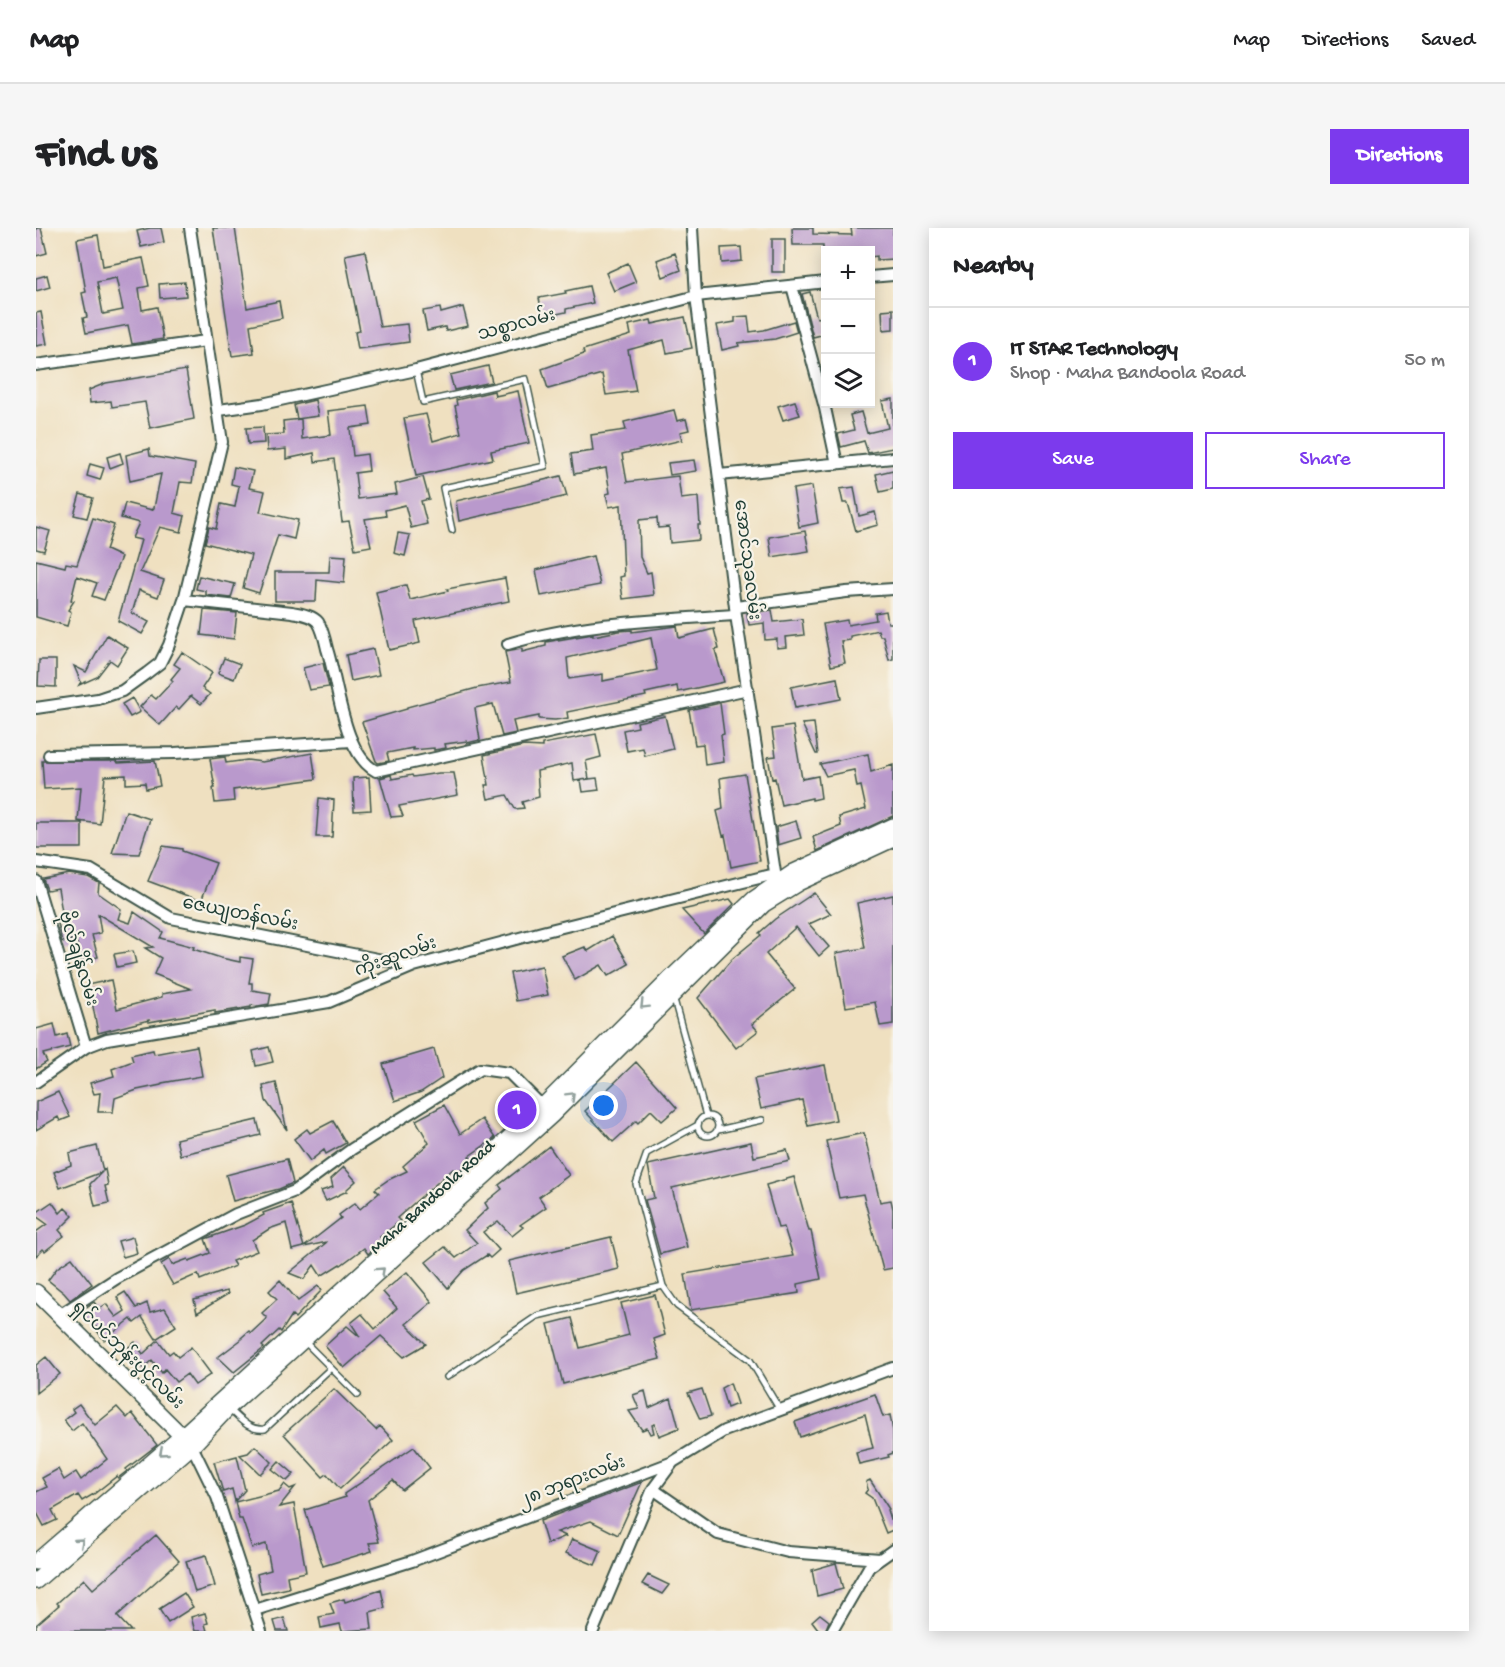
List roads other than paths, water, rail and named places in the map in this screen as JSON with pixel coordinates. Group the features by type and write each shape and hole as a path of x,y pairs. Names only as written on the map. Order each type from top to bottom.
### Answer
{"main road":[{"name":"Maha Bandoola Road","path":"36,1562 228,1408 304,1340 547,1111 671,987 764,904 776,884 812,862 893,826"},
{"name":"Maha Bandoola Road","path":"776,884 816,874 893,839"},
{"name":"Maha Bandoola Road","path":"36,1581 547,1111"},
{"name":"ရှင်ပင်ဘုန်းပွင့်လမ်း","path":"36,1292 187,1441"}],"street":[{"path":"36,708 98,699 122,690 147,673 160,663 169,645 184,600 222,442 219,410 189,228"},
{"name":"အောင်သုခလမ်း","path":"692,228 696,296 736,611 776,884"},
{"path":"875,277 893,275"},
{"name":"သစ္စာလမ်း","path":"219,410 262,404 416,370 696,296 821,282"},
{"path":"792,286 825,408 837,464"},
{"path":"36,365 206,341"},
{"path":"719,475 893,458"},
{"path":"508,645 531,638 615,624 736,611 846,592 893,589"},
{"path":"184,600 292,612 307,615 317,621 329,655 351,741 367,766 376,771 748,689"},
{"path":"49,754 175,753 351,741"},
{"name":"ဇေယျတန်လမ်း","path":"36,862 91,870 171,918 414,966"},
{"name":"ဗိုလ်ချိန်လမ်း","path":"36,881 86,1047"},
{"name":"ကိုးဆူလမ်း","path":"36,1082 86,1047 107,1039 329,1002 414,966 542,932 776,884"},
{"path":"58,1316 117,1278 226,1220 295,1191 352,1149 480,1069 509,1073 547,1111"},
{"name":"၂၈ ဘုရားလမ်း","path":"255,1610 412,1561 673,1462 724,1431 893,1368"},
{"path":"187,1441 217,1497 261,1631"},
{"path":"593,1631 652,1489 673,1462"},
{"path":"652,1489 718,1534 788,1552 880,1559"},
{"path":"832,1631 869,1567 893,1550"}],"lane":[{"path":"416,370 423,402 526,379 545,466 443,488 452,530"},
{"path":"671,987 706,1116"},
{"path":"718,1130 716,1119 706,1116 698,1125 647,1153 636,1184 663,1286 677,1306 750,1360 780,1410"},
{"path":"698,1125 701,1134 707,1137 714,1135 718,1130 762,1120"},
{"path":"447,1377 537,1316 663,1286"},
{"path":"304,1340 358,1395"},
{"path":"228,1408 250,1427 258,1430 265,1429 331,1368"}],"place":[{"name":"IT STAR Technology","path":"517,1110"}]}
